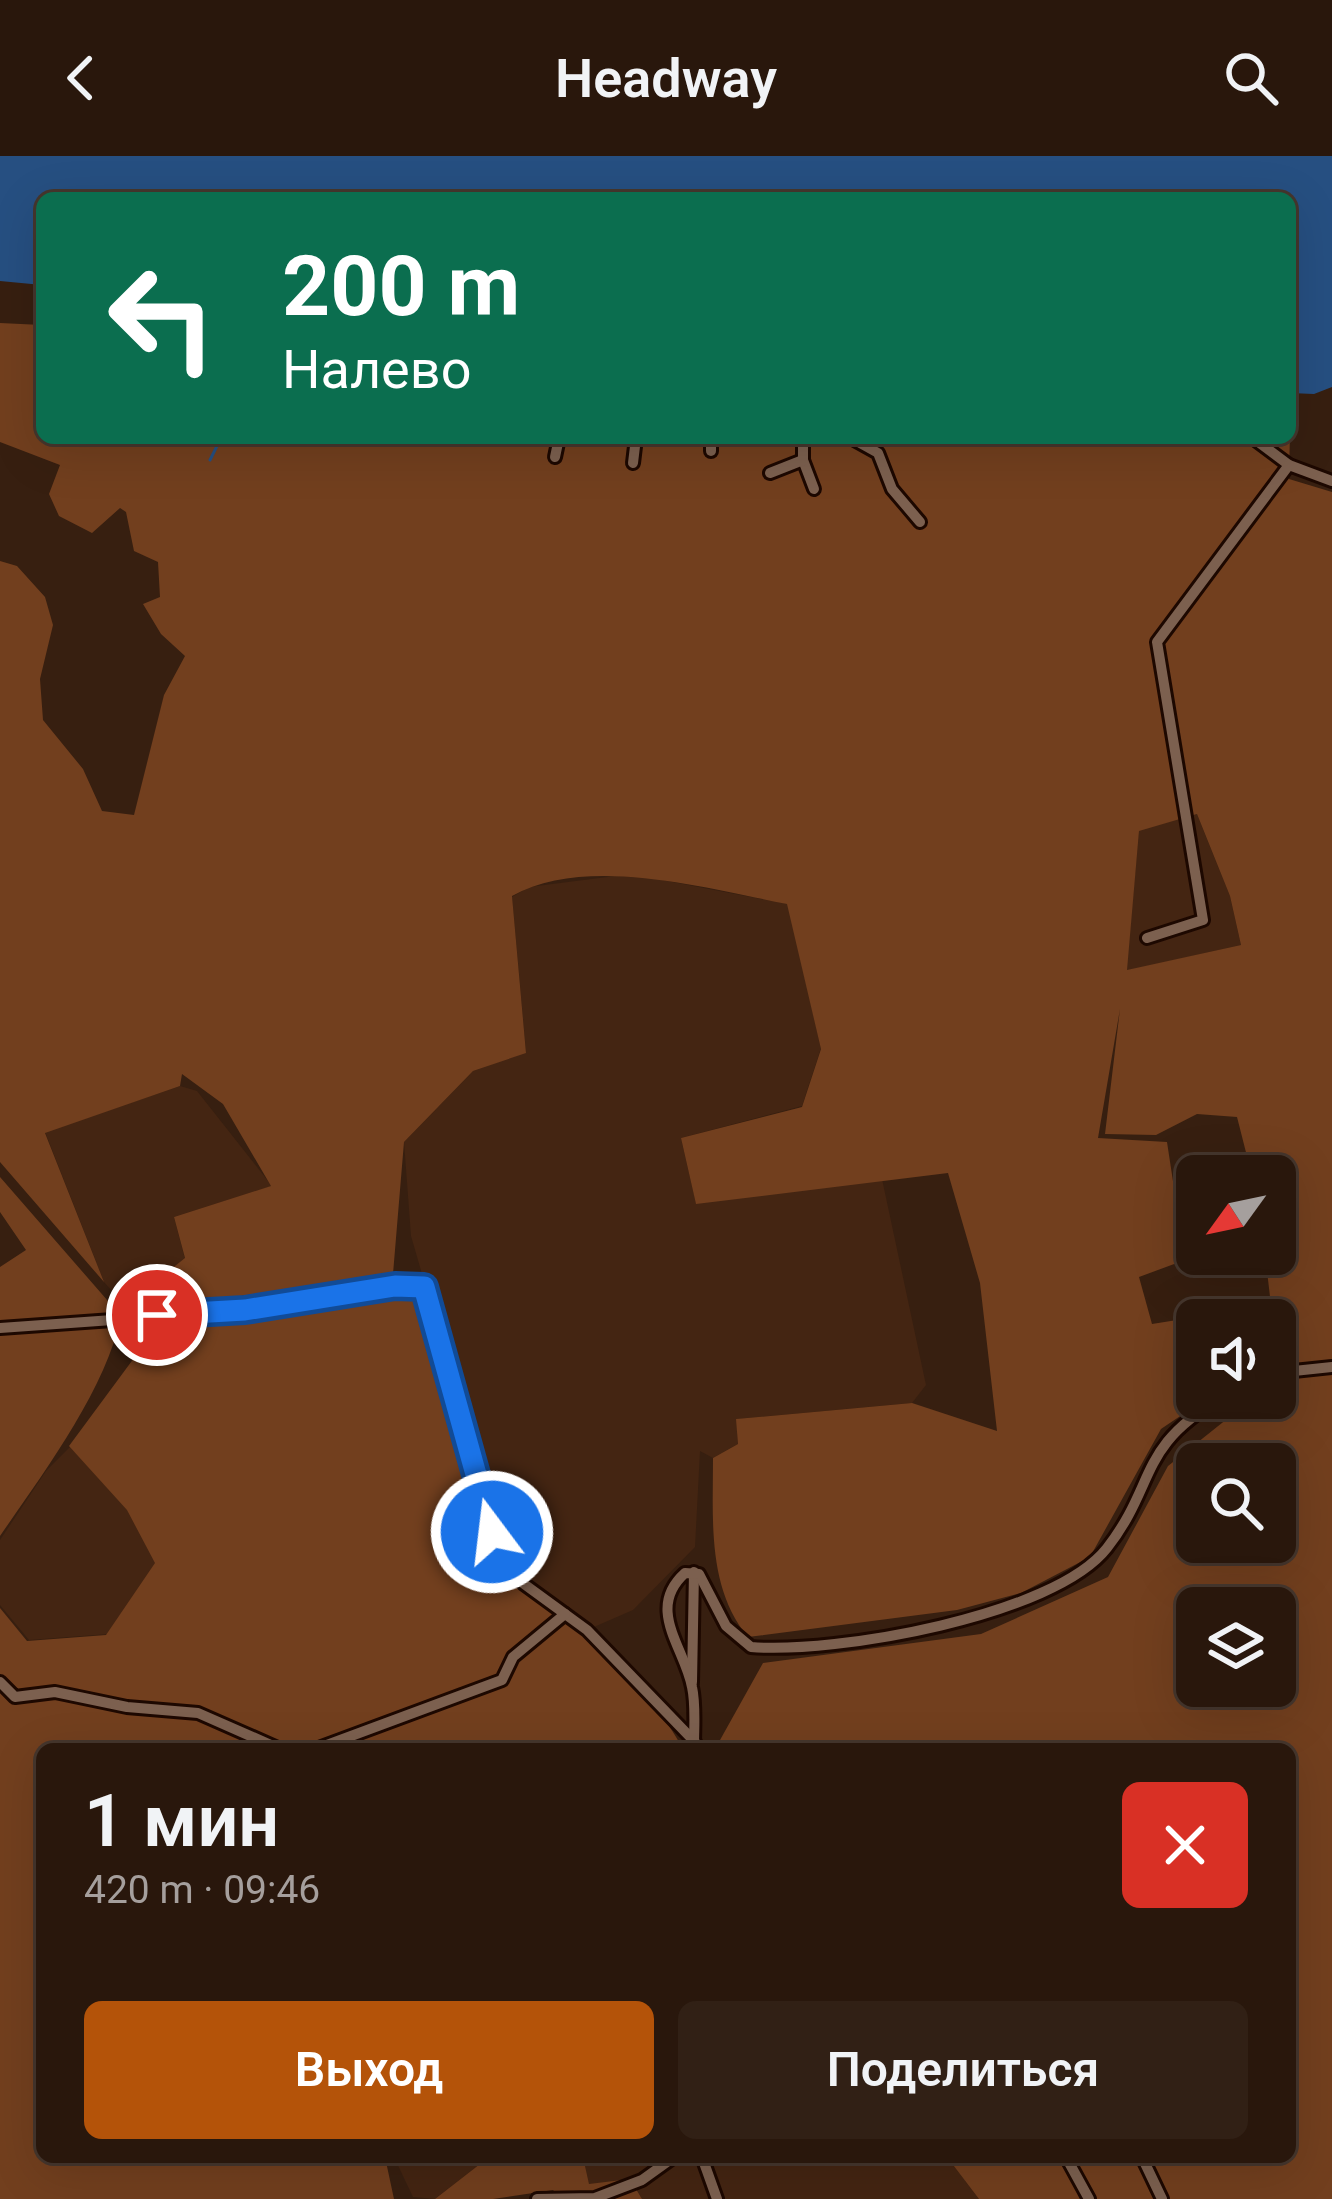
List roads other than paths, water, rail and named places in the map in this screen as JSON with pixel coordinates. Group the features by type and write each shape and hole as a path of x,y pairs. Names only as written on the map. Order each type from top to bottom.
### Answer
{"street":[{"path":"555,457 558,444"},
{"path":"633,463 635,444"},
{"path":"803,444 803,460 814,489"},
{"path":"862,444 878,453 892,489 920,521"},
{"path":"1261,444 1289,465 1332,481"},
{"path":"770,473 803,460"},
{"path":"1147,938 1203,920 1157,642 1289,465"},
{"path":"0,1328 209,1314 395,1286 424,1287 498,1548 524,1584 565,1614 692,1743"},
{"path":"1296,1370 1332,1366"},
{"path":"694,1572 704,1581 726,1626 751,1647 869,1637 998,1612 1096,1561 1118,1532 1156,1454 1191,1419"},
{"path":"692,1685 667,1616 676,1581 694,1572"},
{"path":"694,1572 694,1743"},
{"path":"332,1743 502,1680 513,1658 565,1614"},
{"path":"0,1682 15,1697 55,1691 127,1707 198,1713 266,1743"},
{"path":"537,2199 595,2198 642,2180 666,2163"},
{"path":"704,2163 717,2199"},
{"path":"1069,2163 1088,2199"},
{"path":"1145,2163 1162,2199"}],"water":[{"path":"0,156 1332,156 1332,387 1314,394 1296,393 1296,192 36,192 36,284 0,281"}],"waterway":[{"path":"210,460 218,444"}]}
